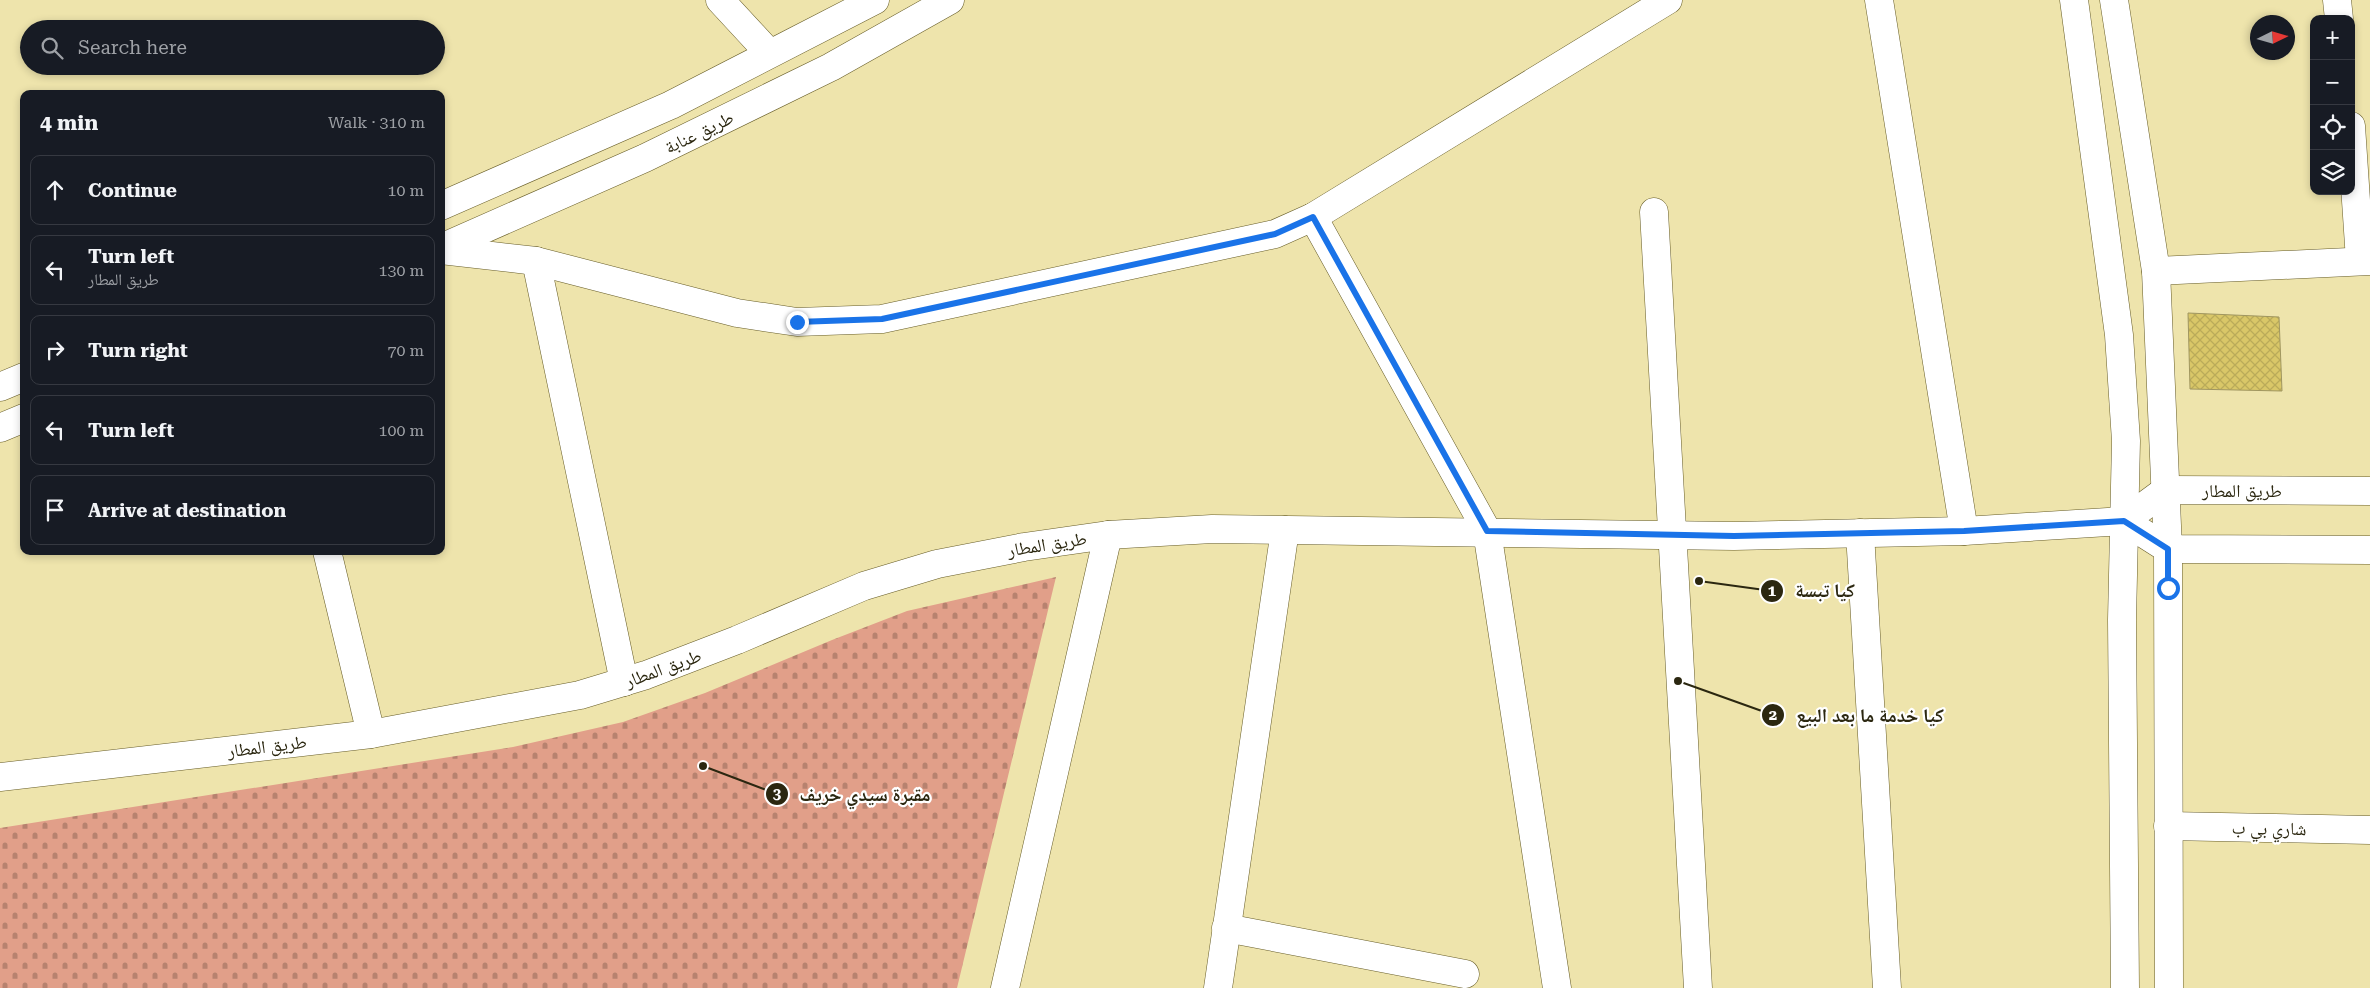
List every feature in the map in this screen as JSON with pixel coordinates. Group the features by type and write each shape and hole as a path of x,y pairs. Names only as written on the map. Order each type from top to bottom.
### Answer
{"street":[{"path":"720,0 769,53"},
{"name":"طريق عنابة","path":"445,204 671,105 875,0"},
{"name":"طريق عنابة","path":"445,247 645,158 813,76 950,0"},
{"path":"445,250 536,261 737,313 797,322 882,319 1275,234 1313,217 1668,0"},
{"path":"1880,0 1964,531"},
{"path":"2074,0 2119,335 2126,441 2122,620 2126,988"},
{"path":"2114,0 2156,271 2168,549 2169,988"},
{"path":"2337,0 2339,15"},
{"path":"2355,130 2370,131"},
{"path":"2156,271 2365,260 2354,150"},
{"path":"1654,212 1698,988"},
{"path":"1313,217 1487,531 1557,988"},
{"path":"536,261 624,682"},
{"path":"0,387 20,379"},
{"path":"0,428 20,420"},
{"path":"2124,521 2166,490"},
{"name":"طريق المطار","path":"2166,490 2370,492"},
{"path":"2124,521 2168,549 2370,550"},
{"name":"طريق المطار","path":"0,777 371,734 580,695 624,682 737,640 864,586 937,564 1024,547 1108,535 1212,529 1487,531 1734,536 1964,531 2124,521"},
{"path":"1218,988 1285,530"},
{"path":"1860,533 1887,988"},
{"path":"1005,988 1108,535"},
{"path":"328,555 371,734"},
{"name":"شاري بي ب","path":"2168,826 2370,830"},
{"path":"1226,928 1465,974"}],"green space":[{"path":"1056,577 957,988 0,988 0,828 513,747 623,722 705,693 907,611"}],"building":[{"path":"2188,313 2279,317 2282,391 2190,389"}],"place":[{"name":"كيا تبسة","path":"1699,581"},
{"name":"كيا خدمة ما بعد البيع","path":"1678,681"},
{"name":"مقبرة سيدي خريف","path":"703,766"}],"route":[{"path":"797,322 882,319 1275,234 1313,217 1487,531 1734,536 1964,531 2124,521 2168,549 2168,588"}]}
